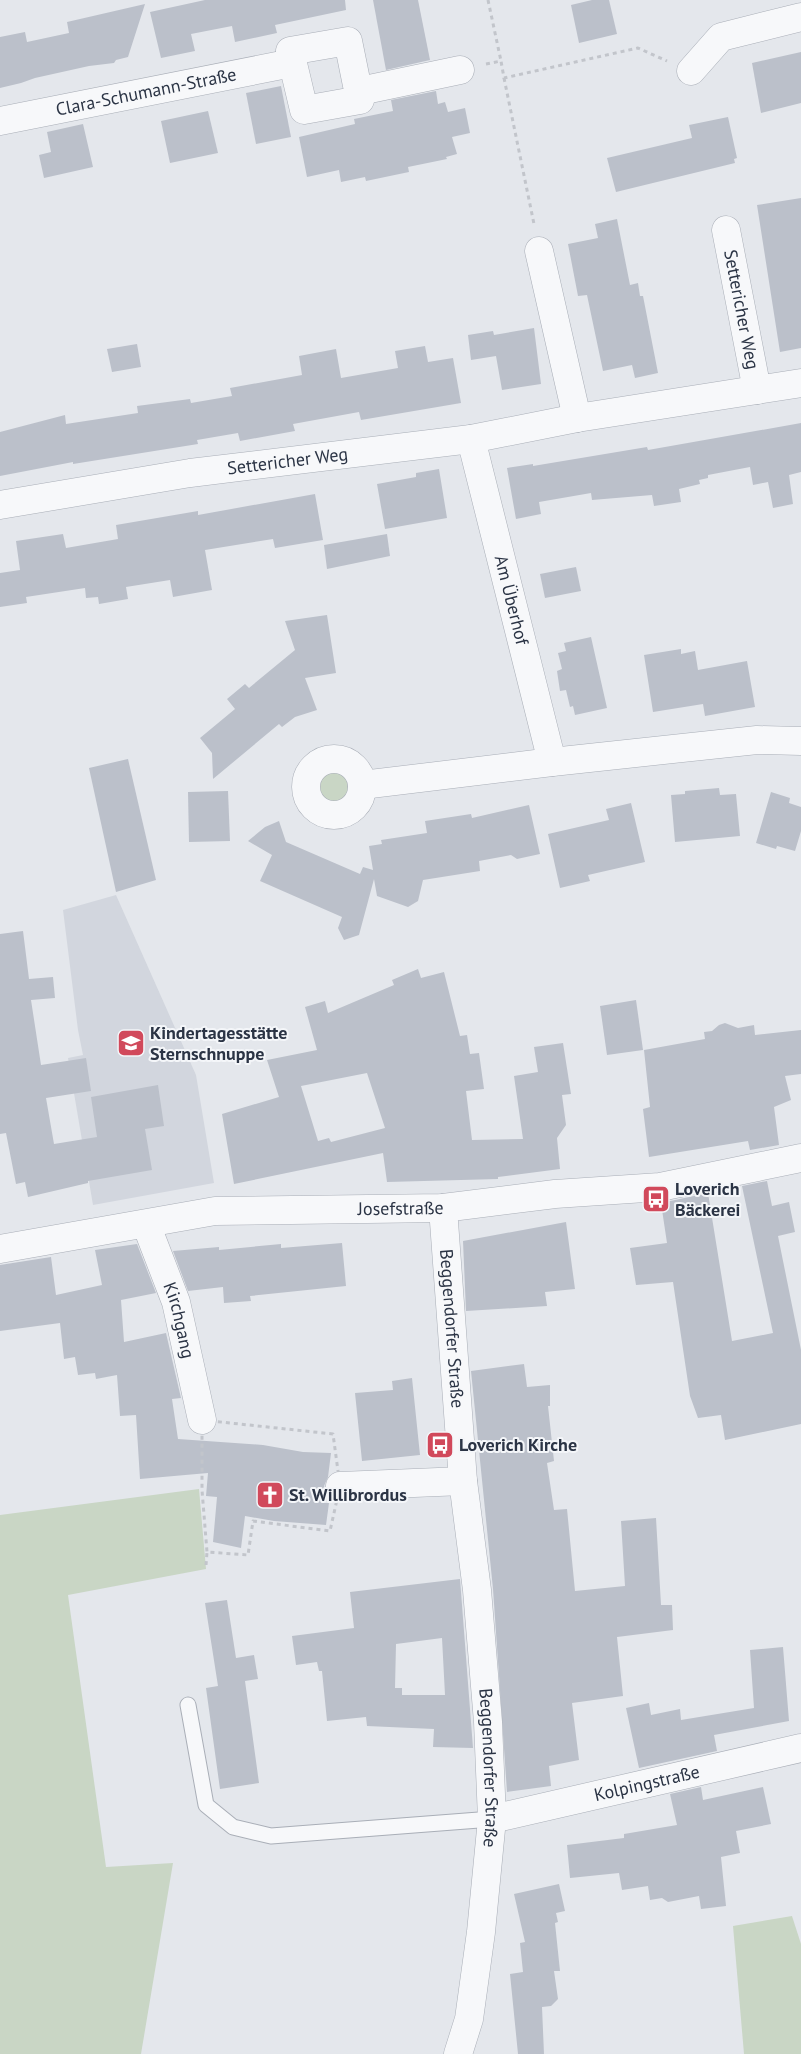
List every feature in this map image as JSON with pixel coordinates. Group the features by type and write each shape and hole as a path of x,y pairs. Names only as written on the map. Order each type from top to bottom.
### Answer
{"street":[{"path":"691,71 721,37 801,17"},
{"path":"348,41 360,91 360,100 304,110 290,51 348,41"},
{"name":"Clara-Schumann-Straße","path":"0,121 292,62"},
{"path":"360,91 460,70"},
{"name":"Settericher Weg","path":"726,230 757,390"},
{"path":"539,251 577,418"},
{"name":"Settericher Weg","path":"0,505 190,474 471,439 577,418 801,383"},
{"name":"Am Überhof","path":"471,439 552,762"},
{"path":"362,785 757,740 801,741"},
{"name":"Josefstraße","path":"0,1249 215,1211 443,1208 555,1194 660,1187 801,1158"},
{"name":"Beggendorfer Straße","path":"443,1208 462,1481 478,1600 488,1722 492,1819 481,1932 469,2019 458,2054"},
{"name":"Kirchgang","path":"146,1224 176,1302 202,1420"},
{"path":"340,1486 462,1481"},
{"name":"Kolpingstraße","path":"492,1819 801,1748"}],"lane":[{"path":"188,1705 206,1806 233,1827 271,1836 492,1819"}],"path":[{"path":"488,0 539,251"},
{"path":"504,78 638,48 691,71"},
{"path":"460,70 501,61"},
{"path":"206,1565 207,1552 202,1490 202,1420 333,1434 340,1486 330,1531 253,1521 248,1555 207,1552"}],"shaded area":[{"name":"Kindertagesstätte Sternschnuppe","path":"116,895 196,1075 214,1183 93,1205 68,1058 83,1055 78,1030 63,910"}],"green space":[{"path":"334,772 344,777 349,787 344,797 334,802 324,797 319,787 324,777"},
{"path":"199,1489 206,1569 68,1595 106,1867 173,1863 141,2054 0,2054 0,1515"},
{"path":"792,1916 801,1944 801,2054 744,2054 733,1926"}],"building":[{"path":"205,0 345,0 346,10 275,25 277,33 235,42 232,26 191,34 195,51 161,58 150,12"},
{"path":"373,0 418,0 430,60 386,70"},
{"path":"592,0 609,0 617,34 579,43 571,5"},
{"path":"145,4 128,57 116,60 114,63 89,66 0,88 0,37 25,32 27,42 69,33 67,22"},
{"path":"801,52 801,103 761,113 752,63"},
{"path":"281,86 291,137 256,144 246,93"},
{"path":"436,91 438,104 445,102 448,112 465,108 470,133 452,137 457,154 446,157 447,159 408,167 409,172 366,181 365,177 341,182 339,170 307,177 299,137 355,124 354,119 393,111 391,100"},
{"path":"208,111 218,153 170,163 161,121"},
{"path":"728,117 737,158 734,159 735,163 616,192 607,158 692,138 689,125"},
{"path":"83,124 93,167 44,178 39,155 51,152 47,132"},
{"path":"801,198 801,348 780,352 757,205"},
{"path":"617,219 630,285 638,283 640,296 643,296 658,373 635,378 632,365 603,371 587,295 578,296 568,244 598,238 595,224"},
{"path":"534,328 541,384 502,390 496,356 471,360 468,335 493,331 494,335"},
{"path":"137,344 141,367 112,372 107,349"},
{"path":"425,346 428,362 453,358 461,403 361,420 359,412 293,424 295,431 240,441 238,433 197,440 198,444 73,464 73,462 0,476 0,432 65,415 66,424 138,413 137,406 190,399 191,403 232,396 230,388 302,375 299,356 336,349 341,378 398,368 395,351"},
{"path":"801,423 801,472 789,475 793,504 773,508 768,482 753,485 750,467 708,475 708,478 699,480 700,484 679,489 681,502 654,506 652,495 592,500 591,493 539,502 541,514 516,519 507,468 533,464 533,466 647,447 648,450"},
{"path":"439,469 447,518 385,529 377,484 416,477 416,473"},
{"path":"315,494 323,540 275,548 273,539 205,550 212,590 173,597 170,580 126,587 128,599 99,604 98,597 86,598 85,588 26,597 27,603 0,607 0,573 20,570 16,541 63,534 66,548 118,539 116,525 198,511 198,515"},
{"path":"387,534 390,556 327,569 324,545"},
{"path":"576,567 581,591 545,598 540,574"},
{"path":"327,615 336,673 305,678 317,710 295,717 282,727 279,724 213,779 212,753 200,738 235,709 227,699 245,684 249,688 295,650 285,621"},
{"path":"591,637 607,708 575,715 573,706 570,707 566,690 560,691 557,671 562,669 558,653 566,651 564,643"},
{"path":"681,649 681,654 695,651 698,670 747,661 755,707 705,716 703,704 653,712 644,655"},
{"path":"128,759 156,880 116,892 89,768"},
{"path":"719,788 720,795 736,794 740,836 675,842 671,795 685,794 685,791"},
{"path":"228,791 230,841 189,842 188,792"},
{"path":"771,792 790,798 789,803 801,807 801,831 795,851 777,846 776,849 756,843"},
{"path":"631,803 645,862 588,875 590,881 560,888 548,834 609,820 606,809"},
{"path":"529,805 540,854 517,859 511,855 479,861 480,871 423,880 418,901 408,907 377,896 374,879 359,935 344,940 338,928 342,917 260,881 272,855 248,841 265,827 279,821 286,842 360,874 363,867 373,870 369,846 382,844 381,840 427,833 425,821 471,814 472,818"},
{"path":"23,931 29,979 53,977 55,998 31,1000 41,1065 86,1058 91,1091 46,1098 54,1144 97,1137 91,1097 158,1085 164,1126 145,1129 152,1170 88,1181 88,1183 28,1197 25,1182 16,1184 6,1133 0,1134 0,934"},
{"path":"418,969 421,978 444,972 460,1036 467,1035 470,1054 479,1053 484,1089 466,1091 472,1140 523,1139 514,1076 538,1072 534,1047 563,1043 571,1094 562,1095 566,1125 557,1138 560,1169 498,1177 498,1179 387,1182 383,1153 234,1184 222,1114 279,1097 267,1060 317,1050 305,1007 325,1001 328,1013 394,985 392,980","holes":["367,1073 385,1128 331,1142 329,1138 318,1141 301,1086"]},
{"path":"636,1000 643,1050 607,1055 600,1006"},
{"path":"725,1023 738,1028 754,1025 755,1035 801,1030 801,1074 785,1076 791,1100 774,1107 779,1145 750,1150 748,1141 649,1157 643,1109 650,1107 644,1050 705,1039 704,1032 712,1031"},
{"path":"767,1181 772,1206 789,1202 795,1232 778,1236 801,1350 801,1424 725,1440 721,1415 698,1418 690,1396 673,1282 636,1285 630,1248 667,1243 661,1203 708,1193 732,1341 773,1333 742,1186"},
{"path":"566,1222 575,1289 545,1292 547,1306 466,1311 463,1241"},
{"path":"342,1243 346,1286 250,1296 251,1301 224,1303 223,1287 188,1291 173,1251 219,1247 219,1250 281,1244 281,1248"},
{"path":"137,1244 156,1293 121,1300 124,1342 166,1333 181,1398 172,1399 178,1439 263,1445 303,1452 331,1453 328,1477 324,1486 326,1493 325,1503 329,1503 326,1525 274,1521 245,1516 241,1548 213,1542 217,1497 206,1496 208,1473 140,1479 136,1415 120,1416 117,1375 96,1379 95,1373 78,1375 75,1357 64,1359 60,1323 0,1331 0,1265 51,1257 56,1295 102,1285 95,1250"},
{"path":"524,1364 527,1387 550,1385 550,1406 548,1406 554,1461 547,1463 554,1510 567,1509 575,1591 625,1586 621,1521 656,1518 661,1605 672,1605 673,1630 617,1637 623,1696 572,1703 579,1760 549,1766 551,1786 507,1792 493,1589 471,1371"},
{"path":"412,1378 420,1455 362,1461 355,1393 393,1390 392,1381"},
{"path":"460,1579 473,1748 433,1747 434,1729 367,1726 366,1717 327,1721 322,1671 319,1671 317,1662 296,1665 292,1636 354,1628 350,1592","holes":["442,1638 445,1695 402,1695 402,1688 395,1688 396,1644"]},
{"path":"227,1600 236,1658 254,1655 258,1679 245,1681 259,1783 220,1789 206,1688 218,1686 205,1603"},
{"path":"783,1647 789,1721 714,1735 717,1751 639,1768 626,1708 649,1703 651,1715 680,1709 681,1720 754,1708 750,1650"},
{"path":"701,1787 703,1800 763,1787 771,1824 736,1831 740,1853 721,1857 726,1906 701,1909 699,1896 668,1902 662,1898 650,1900 648,1886 622,1890 619,1873 570,1878 567,1845 624,1838 624,1834 677,1825 670,1794"},
{"path":"559,1884 565,1911 556,1913 558,1922 555,1923 560,1971 554,1971 558,1999 551,2006 542,2007 544,2054 518,2054 510,1974 523,1972 520,1943 525,1942 514,1894"}],"place":[{"name":"Kindertagesstätte Sternschnuppe","path":"131,1043"},
{"name":"Loverich Bäckerei","path":"656,1199"},
{"name":"Loverich Kirche","path":"440,1445"},
{"name":"St. Willibrordus","path":"270,1495"}]}
